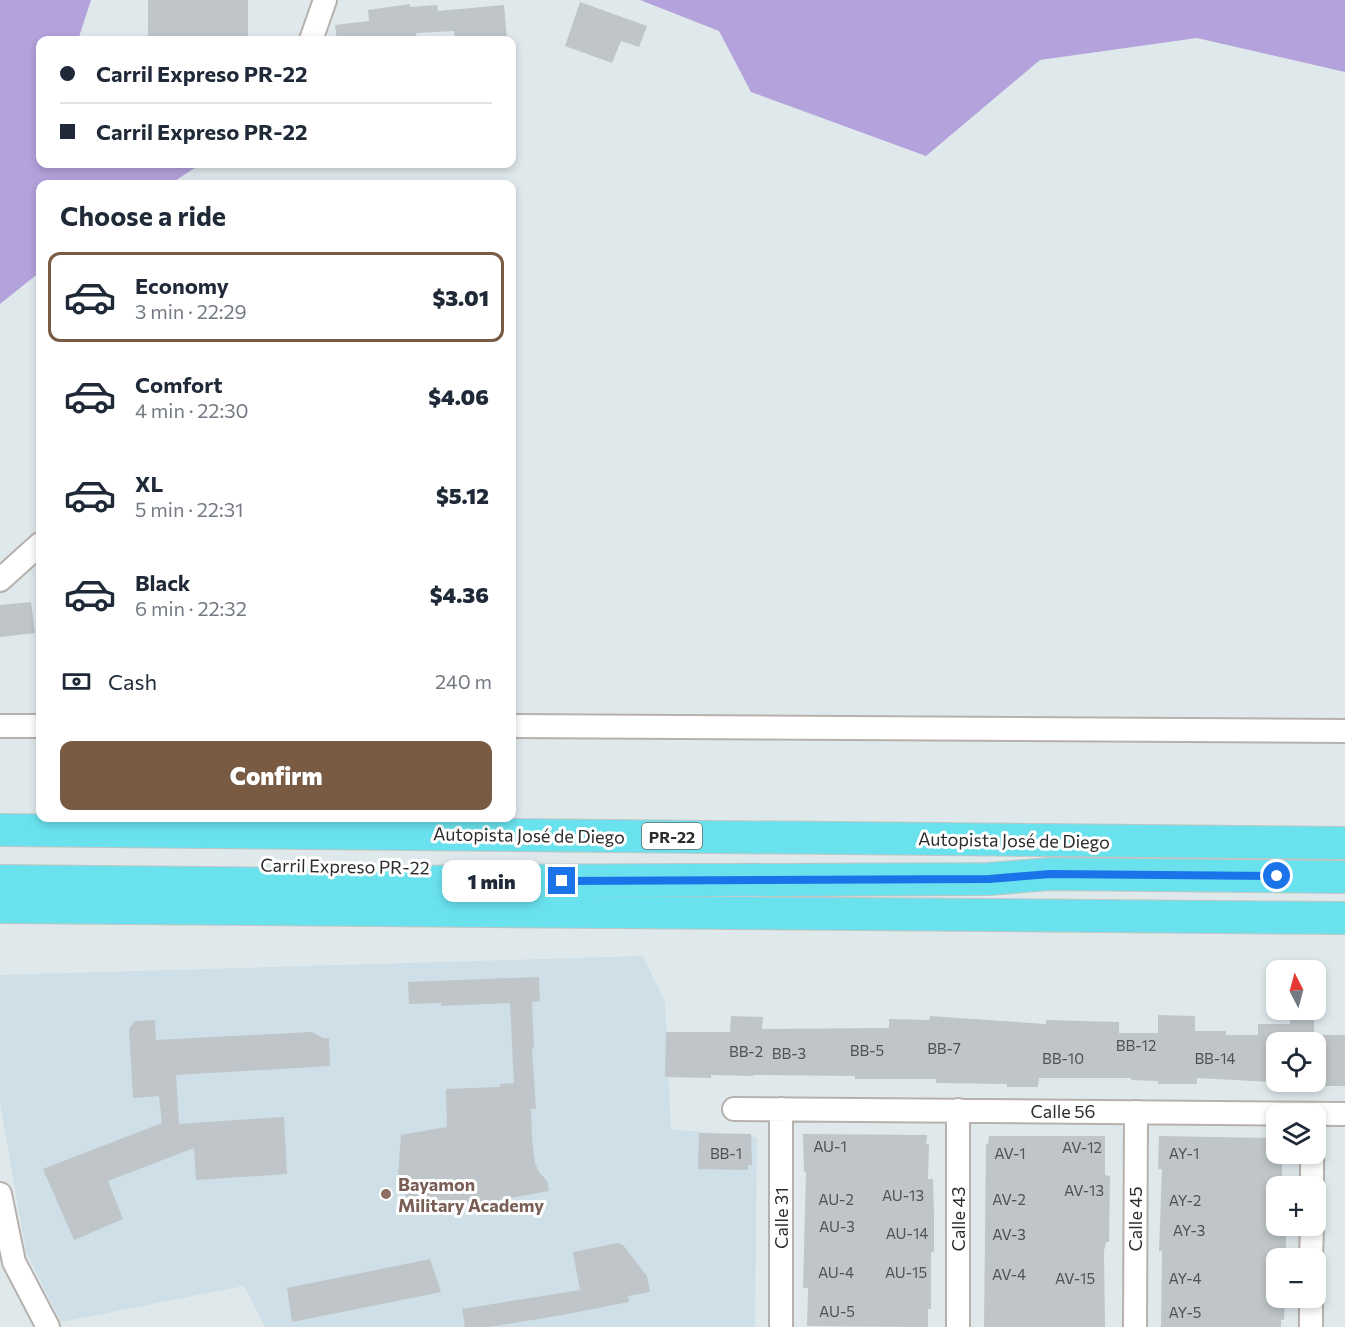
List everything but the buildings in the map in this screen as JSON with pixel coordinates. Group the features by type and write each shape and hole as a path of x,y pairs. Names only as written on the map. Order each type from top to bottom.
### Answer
{"highway":[{"name":"Autopista José de Diego","path":"0,830 1345,843"},
{"name":"Carril Expreso PR-22","path":"0,861 487,868 987,866 1050,874"},
{"name":"Carril Expreso PR-22","path":"0,880 316,884 474,881 989,879 1050,874 1345,877"},
{"path":"0,907 1345,918"}],"street":[{"path":"313,36 329,1"},
{"path":"0,579 36,548"},
{"path":"0,726 36,726"},
{"path":"516,726 1345,731"},
{"name":"Calle 56","path":"734,1109 1266,1113"},
{"name":"Calle 31","path":"781,1109 781,1327"},
{"name":"Calle 43","path":"958,1110 958,1327"},
{"name":"Calle 45","path":"1135,1327 1136,1112"},
{"name":"Calle 56","path":"1326,1114 1345,1114"},
{"path":"0,1194 14,1262 48,1327"},
{"path":"1311,1308 1311,1327"}],"shaded area":[{"path":"0,0 91,0 79,36 36,36 36,168 195,168 176,180 36,180 36,275 0,304"},
{"path":"640,0 1345,0 1345,72 1197,38 1040,60 926,156 751,92 719,31"},
{"name":"Bayamon Military Academy","path":"643,956 665,1002 671,1129 757,1137 755,1327 265,1327 244,1286 61,1322 26,1252 0,1103 0,975"}],"place":[{"name":"Bayamon Military Academy","path":"386,1194"}],"route":[{"path":"562,881 989,879 1050,874 1277,876"}]}
